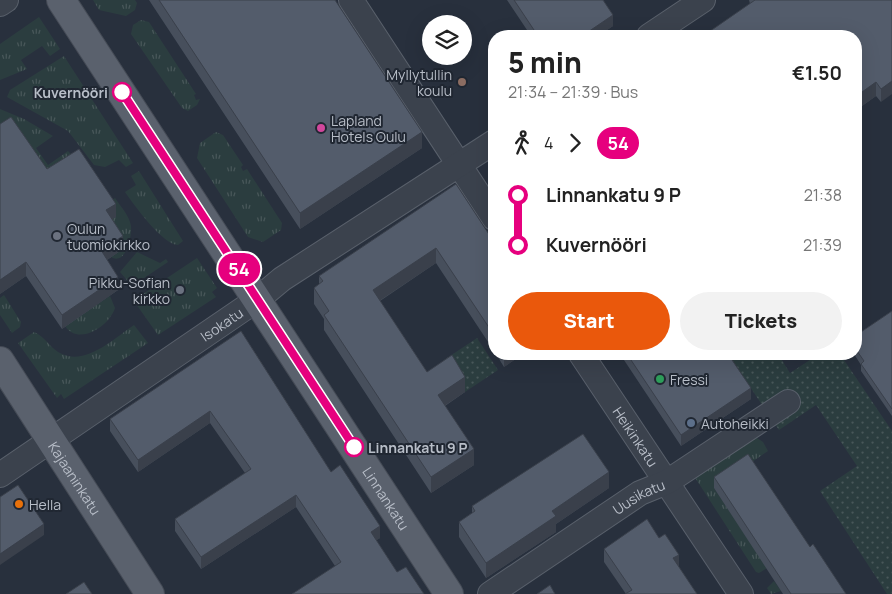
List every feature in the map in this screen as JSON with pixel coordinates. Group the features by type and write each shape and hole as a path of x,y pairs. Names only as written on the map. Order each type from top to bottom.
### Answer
{"main road":[{"name":"Linnankatu","path":"62,0 449,594"},
{"name":"Kajaaninkatu","path":"0,361 150,594"}],"street":[{"path":"0,4 6,0"},
{"path":"351,0 488,208"},
{"path":"658,30 703,0"},
{"name":"Isokatu","path":"0,475 258,299 282,279 488,146"},
{"name":"Heikinkatu","path":"585,360 741,594"},
{"name":"Uusikatu","path":"490,594 640,493 667,482 788,402"}],"green space":[{"path":"93,0 135,0 137,3 135,10 126,16 99,10"},
{"path":"39,17 60,49 50,56 42,46 21,60 27,69 0,80 0,44"},
{"path":"141,20 149,22 196,94 194,95 196,100 200,99 197,105 188,111 182,108 131,34 133,25"},
{"path":"64,56 133,163 126,167 119,160 105,167 94,165 68,131 7,97 10,90"},
{"path":"0,109 24,119 53,136 36,148 48,165 68,151 79,162 47,183 0,138"},
{"path":"216,132 223,135 243,165 241,167 243,171 247,169 282,223 281,230 263,242 248,237 197,158 200,143"},
{"path":"139,171 183,241 178,245 165,239 157,232 125,192 136,185 131,176"},
{"path":"115,198 127,215 131,226 127,249 121,257 116,259 111,257 123,249 106,223 107,204"},
{"path":"137,252 160,263 166,259 168,262 132,286 120,272"},
{"path":"197,258 217,288 212,292 216,297 158,335 136,304 137,298"},
{"path":"4,295 21,322 20,327 12,333 0,315 0,298"},
{"path":"110,296 115,308 112,315 93,332 77,334 71,332 65,326"},
{"path":"134,325 148,343 64,399 61,394 57,398 18,343 34,332 58,352 68,356 78,356 98,350"},
{"path":"477,338 488,355 488,360 491,360 498,370 465,392 444,360"},
{"path":"732,360 782,360 790,373 810,360 844,360 892,431 892,594 887,594 820,491 857,466 816,405 779,430"},
{"path":"754,436 763,442 768,451 714,488 767,568 759,573 756,572 694,476"},
{"path":"774,581 781,591 771,594 767,588"}],"building":[{"name":"Lapland Hotels Oulu","path":"159,0 335,0 422,132 300,213"},
{"path":"514,0 603,0 613,15 591,30 534,30"},
{"path":"755,0 892,0 892,81 881,89 876,82 862,92 862,30 712,30"},
{"name":"Oulun tuomiokirkko","path":"11,117 47,169 79,149 116,204 106,210 123,236 101,250 118,277 62,315 26,262 0,280 0,124"},
{"path":"456,184 488,233 488,326 436,248 373,290 427,372 452,355 465,377 438,395 474,449 431,477 324,315 329,311 314,288 323,281 319,276"},
{"path":"892,311 892,409 861,364 864,361 862,358 862,331"},
{"path":"241,331 331,472 340,465 380,526 371,532 397,572 406,567 424,594 292,594 341,562 296,495 201,557 175,519 251,469 210,411 138,460 110,419"},
{"name":"Autoheikki","path":"631,360 732,360 751,388 681,435"},
{"path":"583,434 609,472 552,511 556,516 486,563 459,522 475,511 472,506"},
{"path":"748,454 810,547 813,544 846,594 791,594 714,477"},
{"path":"18,485 44,524 0,554 0,497"},
{"path":"647,519 659,538 665,534 679,555 673,558 697,594 625,594 632,590 604,549"},
{"path":"84,582 92,594 66,594"},
{"path":"550,585 555,594 537,594"}],"bus line":[{"name":"54","path":"122,92 354,447"}],"place":[{"name":"Myllytullin koulu","path":"462,82"},
{"name":"Kuvernööri","path":"122,92"},
{"name":"Lapland Hotels Oulu","path":"321,128"},
{"name":"Oulun tuomiokirkko","path":"57,236"},
{"name":"Pikku-Sofian kirkko","path":"180,290"},
{"name":"Fressi","path":"660,379"},
{"name":"Autoheikki","path":"691,423"},
{"name":"Linnankatu 9 P","path":"354,447"},
{"name":"Hella","path":"19,504"}]}
